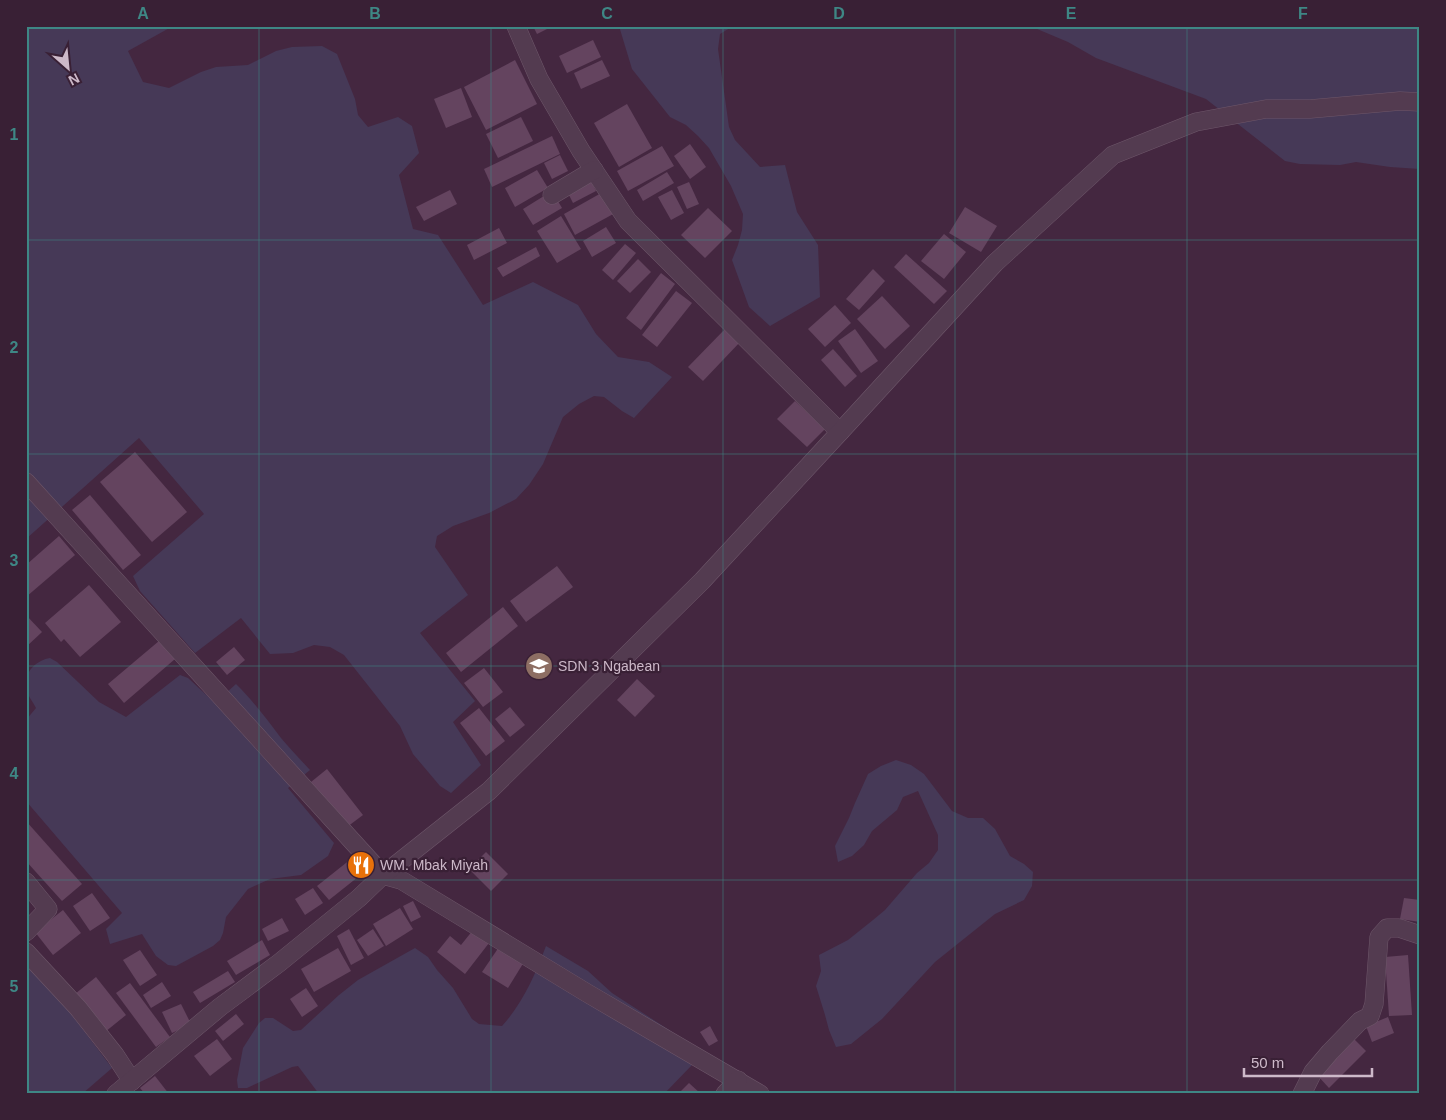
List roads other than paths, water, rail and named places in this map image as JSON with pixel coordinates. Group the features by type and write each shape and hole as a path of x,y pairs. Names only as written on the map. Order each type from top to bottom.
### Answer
{"street":[{"path":"516,26 539,79 581,151 628,221 840,432"},
{"path":"116,1094 488,791 702,581 995,263 1113,155 1196,122 1266,109 1310,109 1400,101 1420,102"},
{"path":"552,195 594,170"},
{"path":"26,482 383,876 402,880 587,993 760,1094"},
{"path":"26,882 48,909 26,932"},
{"path":"1302,1094 1313,1072 1330,1052 1360,1021 1370,1016 1374,1004 1379,937 1386,928 1399,928 1420,935"},
{"path":"26,952 78,1008 132,1081"},
{"path":"725,1094 738,1080"}],"place":[{"name":"SDN 3 Ngabean","path":"539,666"},
{"name":"WM. Mbak Miyah","path":"361,865"}]}
